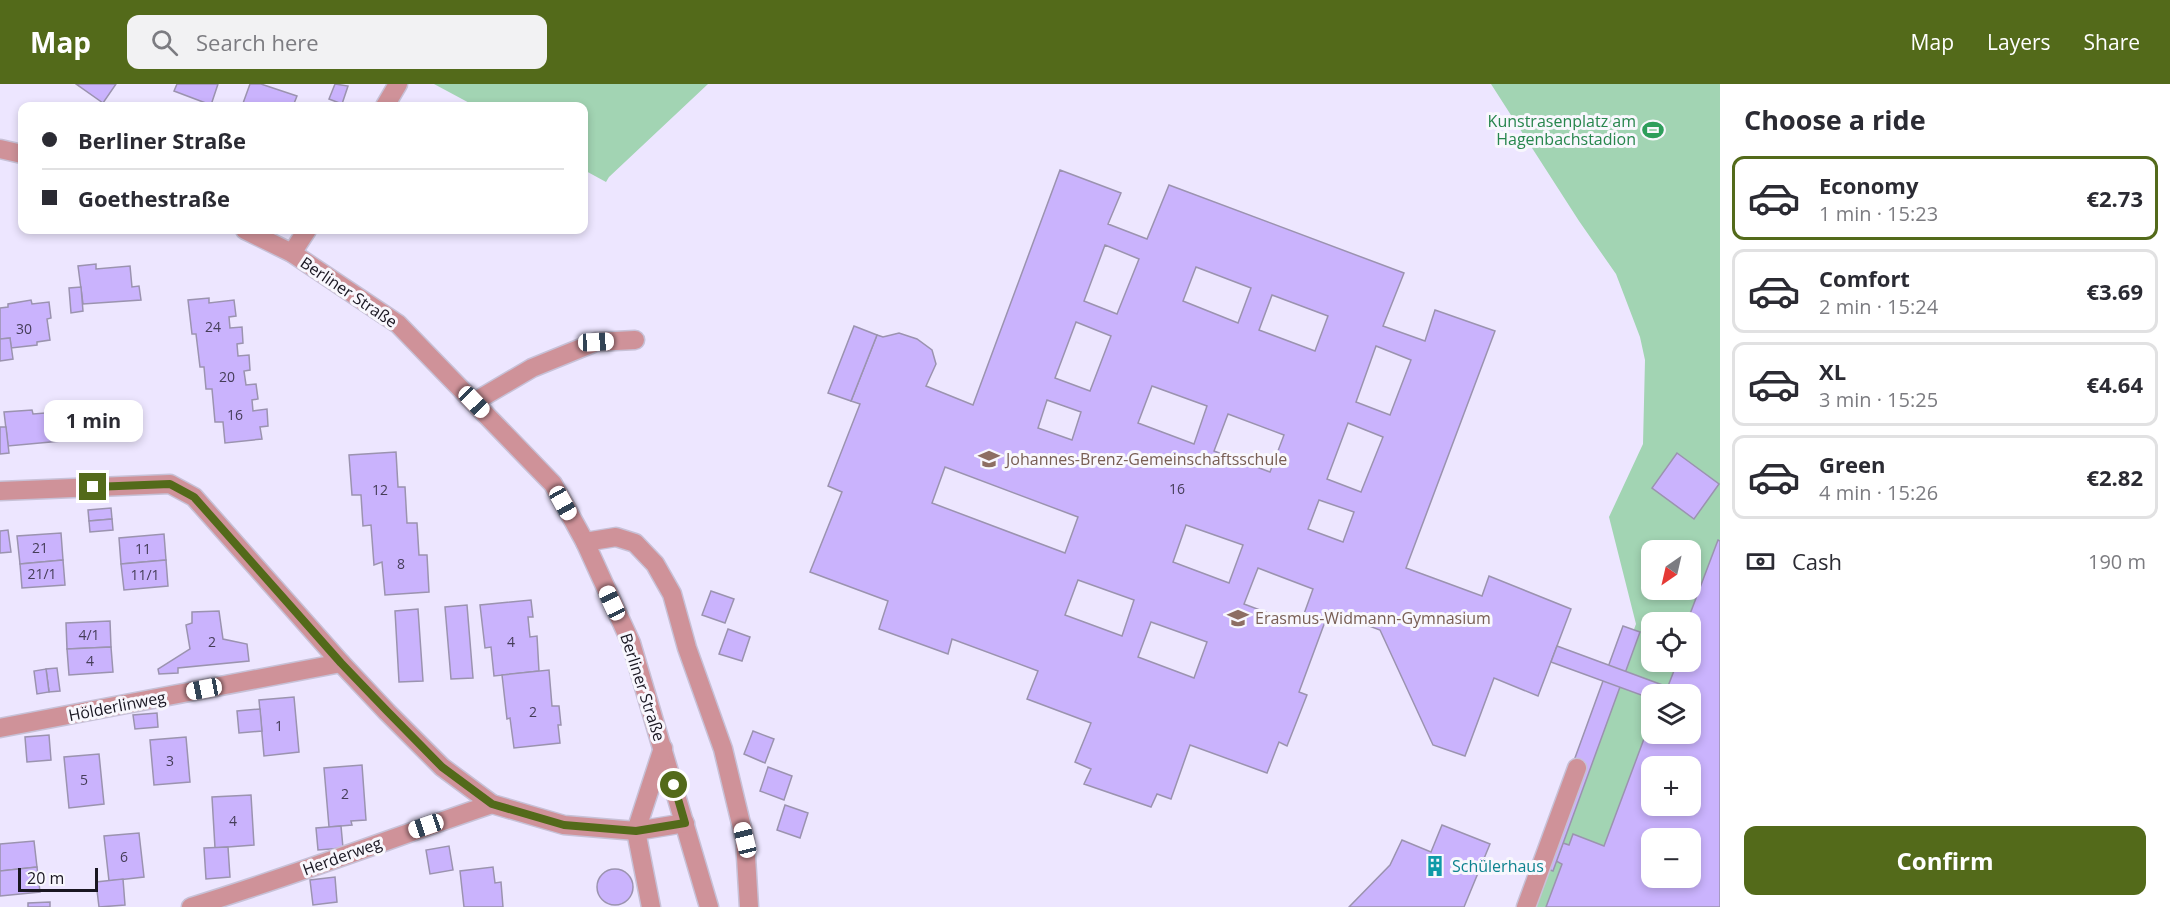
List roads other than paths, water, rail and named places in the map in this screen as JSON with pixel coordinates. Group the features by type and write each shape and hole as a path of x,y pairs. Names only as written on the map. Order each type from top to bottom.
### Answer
{"street":[{"path":"387,102 398,84"},
{"path":"0,149 18,153"},
{"name":"Berliner Straße","path":"253,234 292,253 398,324 553,484 585,542 631,643 709,907"},
{"path":"292,253 304,234"},
{"path":"474,402 532,368 596,342 635,340"},
{"path":"0,491 170,484 194,497 341,663 442,767 492,804 564,825 636,831 685,823"},
{"path":"585,542 615,537 635,543 655,564 672,594 687,648 723,749 745,840 749,907"},
{"name":"Hölderlinweg","path":"0,728 341,663"},
{"path":"651,907 636,831 663,748"},
{"path":"1526,907 1577,768"},
{"name":"Herderweg","path":"191,907 279,880 359,849 492,804"}],"place":[{"name":"Kunstrasenplatz am Hagenbachstadion","path":"1653,130"},
{"name":"Johannes-Brenz-Gemeinschaftsschule","path":"989,459"},
{"name":"Erasmus-Widmann-Gymnasium","path":"1238,618"},
{"name":"Schülerhaus","path":"1435,866"}]}
